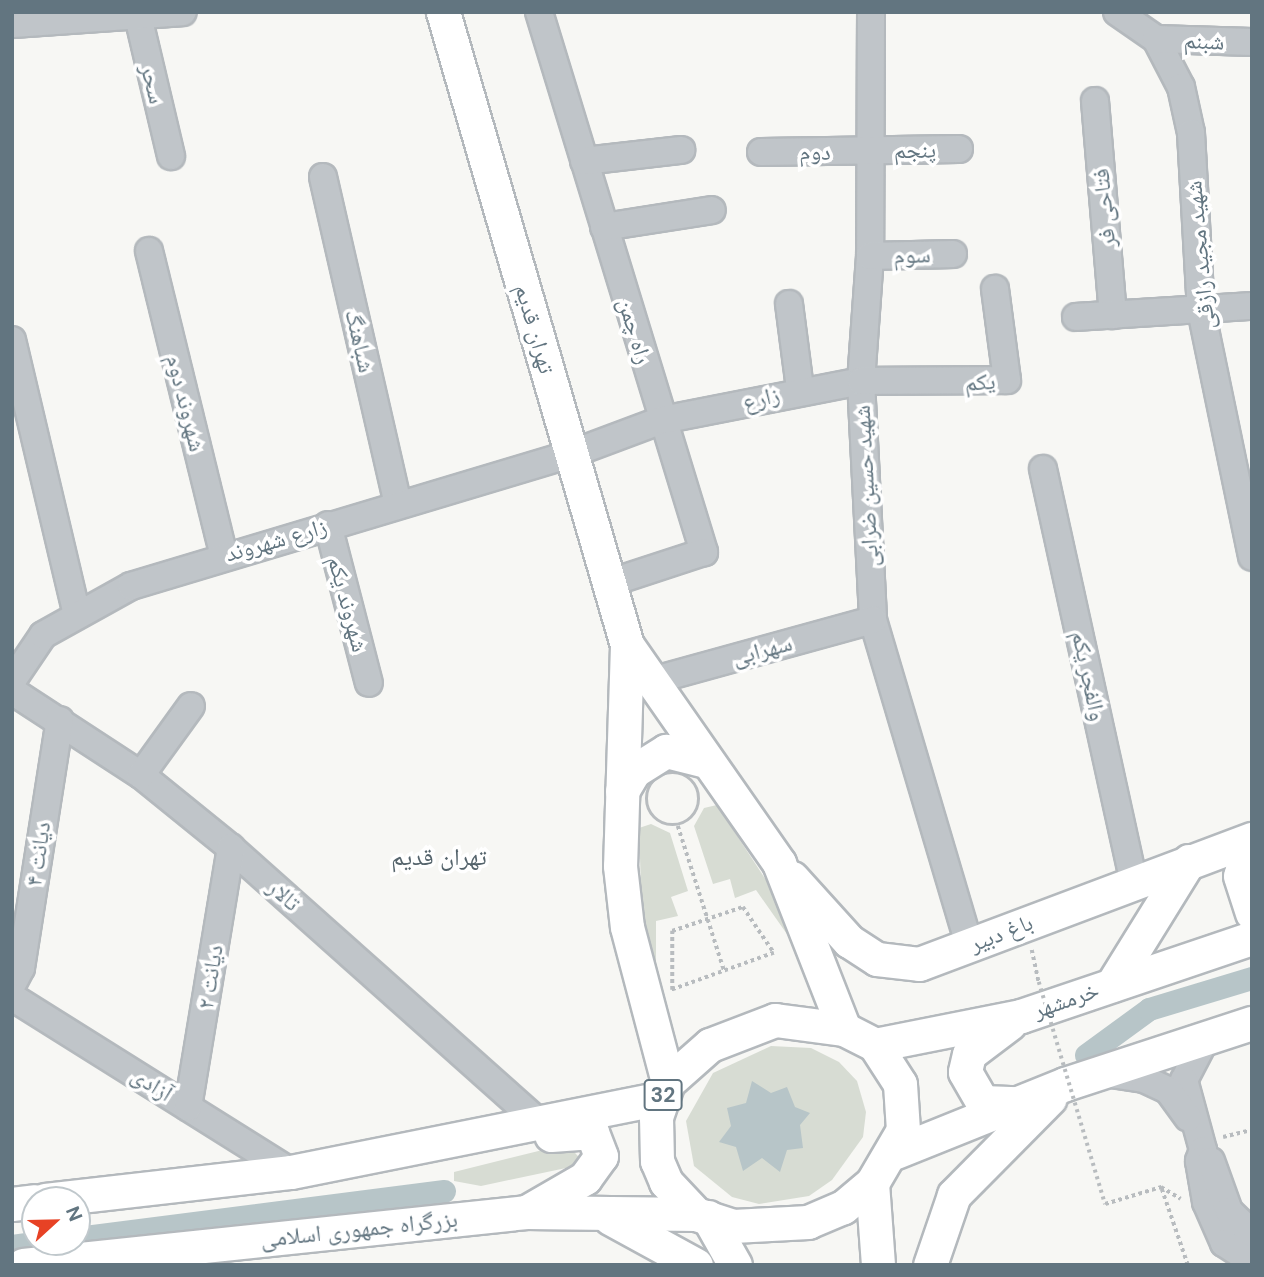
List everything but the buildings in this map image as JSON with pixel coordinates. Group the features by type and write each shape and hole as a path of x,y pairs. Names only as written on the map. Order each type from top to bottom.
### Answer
{"main road":[{"name":"تهران قدیم","path":"443,12 627,645"},
{"path":"627,645 779,863 844,1029"},
{"path":"627,645 620,866 627,927 665,1090"},
{"path":"622,791 634,771 666,751 706,761"},
{"name":"باغ دبیر","path":"779,863 849,941 877,959 919,964 1250,840"},
{"path":"1250,840 1240,876 1252,913"},
{"path":"1112,985 1189,861"},
{"name":"خرمشهر","path":"875,1045 1021,1016 1252,938"},
{"path":"1017,1103 982,1102 965,1072 969,1054 982,1041 1021,1016"},
{"name":"32","path":"91,1195 291,1172 422,1148 665,1090 710,1045 741,1028 798,1020 844,1029 875,1045"},
{"path":"896,1152 1065,1084 1252,1023"},
{"path":"702,1215 771,1228 808,1222 873,1183 896,1152 903,1130 900,1084 875,1045"},
{"path":"930,1265 954,1195 978,1164 1065,1084"},
{"name":"32","path":"665,1090 657,1161 666,1182 702,1215 735,1265"},
{"path":"422,1148 455,1154 592,1132 600,1142 596,1169 526,1212"},
{"path":"873,1183 878,1265"},
{"path":"595,1211 657,1238 696,1265"},
{"name":"بزرگراه جمهوری اسلامی","path":"23,1265 526,1212 595,1211 702,1215"}],"street":[{"path":"12,24 183,12"},
{"name":"راه چمن","path":"539,12 704,552 609,583"},
{"name":"شهید حسین ضرابی","path":"871,12 870,256 861,382 873,620 969,945"},
{"path":"1125,15 1156,39"},
{"name":"سحر","path":"137,16 171,156"},
{"name":"شبنم","path":"1156,39 1252,42"},
{"name":"شهید مجید رازقی","path":"1156,39 1181,87 1191,133 1201,310 1252,557"},
{"name":"فتاحی فر","path":"1095,101 1113,315"},
{"name":"پنجم","path":"870,151 959,149"},
{"path":"584,161 681,150"},
{"name":"دوم","path":"761,152 870,151"},
{"name":"شباهنگ","path":"323,177 398,505"},
{"path":"604,227 712,210"},
{"name":"شهروند دوم","path":"149,251 224,555"},
{"name":"سوم","path":"870,256 953,254"},
{"name":"یکم","path":"861,382 1007,380 995,289"},
{"path":"789,304 800,389"},
{"path":"1076,317 1252,306"},
{"path":"12,340 20,401 76,611"},
{"name":"زارع","path":"571,454 662,420 800,389 861,382"},
{"name":"زارع شهروند","path":"12,681 43,635 76,611 224,555 571,454"},
{"name":"والفجر یکم","path":"1043,468 1134,883"},
{"name":"شهروند یکم","path":"328,525 369,683"},
{"name":"سهرابی","path":"651,681 873,620"},
{"name":"تالار","path":"12,691 141,775 231,848 539,1122"},
{"path":"141,775 191,706"},
{"name":"دیانت ۴","path":"12,985 21,968 60,720"},
{"name":"دیانت ۲","path":"188,1107 231,848"},
{"name":"آزادی","path":"12,997 291,1172"},
{"path":"1206,1038 1184,1080 1203,1150 1199,1161 1217,1232 1233,1252 1252,1261"},
{"path":"1099,1073 1121,1072 1168,1090 1203,1150 1229,1211 1252,1233"}],"path":[{"path":"663,775 687,777 698,790 698,808 678,825 661,823 648,810 650,785 663,775"},
{"path":"678,825 724,971"},
{"path":"743,907 774,953 724,971 672,990 672,931 743,907"},
{"path":"1039,982 1105,1204 1161,1187 1188,1265"}],"shaded area":[{"path":"717,805 766,880 789,937 756,890 735,898 730,879 713,884 694,826 704,808"},
{"path":"651,824 670,833 688,891 671,897 678,916 656,921 656,978 642,918 639,828"},
{"path":"771,1046 811,1048 839,1062 857,1081 866,1112 863,1137 832,1180 809,1196 759,1204 732,1197 694,1166 686,1121 713,1073"},
{"path":"752,1081 771,1093 787,1087 795,1107 810,1113 800,1125 803,1148 787,1150 780,1172 762,1158 743,1171 736,1147 719,1142 731,1126 727,1108 746,1103"},
{"path":"567,1144 585,1164 481,1186 454,1181 454,1172"}],"waterway":[{"path":"1086,1055 1149,1009 1252,978"},
{"path":"91,1236 444,1191"},
{"path":"12,1246 21,1245"}],"district":[{"name":"تهران قدیم","path":"439,857"}]}
